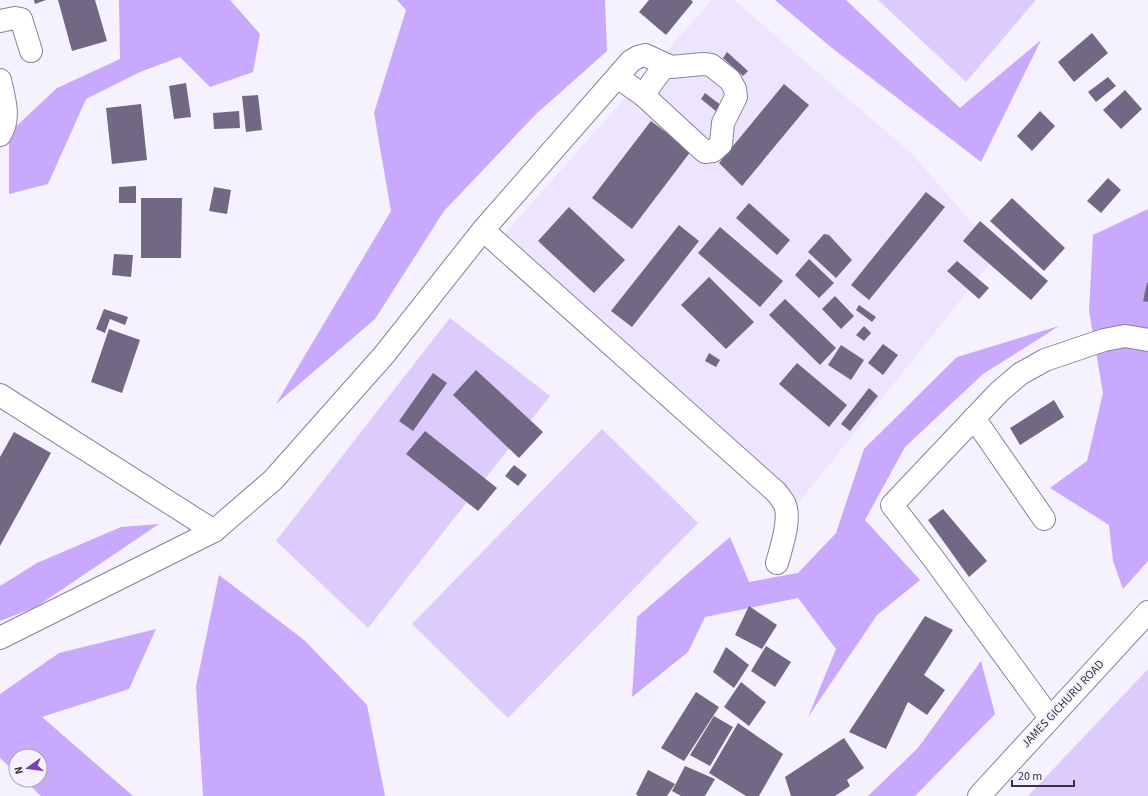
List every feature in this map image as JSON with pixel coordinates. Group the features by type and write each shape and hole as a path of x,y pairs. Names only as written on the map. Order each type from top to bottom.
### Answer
{"street":[{"path":"0,21 16,18 21,19 31,52"},
{"path":"0,638 214,531 278,474 384,355 483,230 631,61 638,57 644,56 650,57 665,65 676,67 703,64 711,65 730,80 735,89 736,97 722,123 722,144 713,151 705,152 643,95 617,77"},
{"path":"643,95 665,65"},
{"path":"0,80 5,105 6,122 0,135"},
{"path":"483,230 776,492 785,504 786,515 778,563"},
{"path":"1050,718 933,558 892,505 999,392 1015,378 1045,360 1104,340 1125,336 1148,340"},
{"path":"0,395 214,531"},
{"path":"974,418 1044,519"},
{"name":"JAMES GICHURU ROAD","path":"979,796 1148,612"}],"shaded area":[{"path":"119,0 230,0 260,34 253,72 210,87 180,57 140,72 86,99 48,184 9,194 9,133 57,88 120,59"},
{"path":"397,0 605,0 607,51 536,114 444,211 375,319 276,404 391,211 374,113 406,10"},
{"path":"712,0 734,0 914,156 998,253 796,506 500,239"},
{"path":"775,0 846,0 960,108 1041,40 981,162 832,48"},
{"path":"878,0 1036,0 966,82"},
{"path":"1148,209 1148,561 1123,589 1113,561 1109,525 1050,488 1087,461 1103,393 1089,311 1093,235"},
{"path":"450,318 550,396 368,628 276,541"},
{"path":"1059,326 983,374 905,447 865,520 920,580 877,615 808,717 836,649 798,598 705,617 688,652 632,697 637,617 730,537 749,582 798,573 836,533 864,449 957,357"},
{"path":"602,429 698,523 508,718 412,624"},
{"path":"159,524 36,607 0,621 0,586 37,563 121,527"},
{"path":"219,575 304,640 367,705 385,796 203,796 196,686"},
{"path":"156,629 129,689 42,717 133,796 41,796 32,788 48,788 48,748 8,748 8,766 0,758 0,694 59,653"},
{"path":"981,661 995,714 915,796 868,796 918,748"},
{"path":"1148,669 1148,796 1028,796"}],"building":[{"path":"34,0 46,0 35,4"},
{"path":"58,0 95,0 107,41 72,51"},
{"path":"649,0 691,0 693,2 666,35 639,12"},
{"path":"1092,33 1108,53 1074,82 1058,62"},
{"path":"727,52 748,71 743,76 723,58"},
{"path":"1108,77 1116,86 1096,102 1088,92"},
{"path":"186,83 191,117 174,119 169,86"},
{"path":"784,84 809,105 742,186 719,163"},
{"path":"1125,90 1142,109 1121,129 1103,110"},
{"path":"705,93 726,109 722,116 701,99"},
{"path":"258,95 262,130 246,132 242,96"},
{"path":"141,104 147,160 112,164 106,108"},
{"path":"239,111 240,128 214,129 213,113"},
{"path":"1040,111 1055,126 1032,151 1017,136"},
{"path":"651,121 691,151 632,229 592,198"},
{"path":"1108,178 1121,190 1101,213 1087,201"},
{"path":"136,186 136,203 119,203 119,187"},
{"path":"214,187 231,190 227,214 209,211"},
{"path":"926,192 945,207 869,300 851,285"},
{"path":"141,198 182,198 181,258 141,258"},
{"path":"1012,198 1065,248 1044,271 990,221"},
{"path":"749,203 790,240 777,255 736,218"},
{"path":"569,207 625,260 594,293 538,241"},
{"path":"980,221 1048,281 1031,300 963,241"},
{"path":"679,225 699,241 632,327 611,311"},
{"path":"720,227 783,281 760,307 698,253"},
{"path":"824,234 829,235 852,260 836,278 808,252"},
{"path":"114,254 133,255 131,277 112,275"},
{"path":"809,259 834,283 819,298 795,275"},
{"path":"957,261 989,288 979,299 947,271"},
{"path":"709,277 754,322 726,349 681,305"},
{"path":"1148,283 1148,302 1143,301"},
{"path":"835,296 854,316 841,329 822,309"},
{"path":"785,299 836,348 820,365 769,315"},
{"path":"859,305 876,317 872,322 856,310"},
{"path":"104,309 128,317 125,325 110,319 105,333 96,329"},
{"path":"864,326 871,333 864,341 856,335"},
{"path":"109,329 140,340 122,393 91,382"},
{"path":"883,344 898,355 883,375 868,363"},
{"path":"841,345 864,360 851,380 828,365"},
{"path":"709,353 720,360 716,367 705,361"},
{"path":"797,363 847,405 829,427 779,384"},
{"path":"476,370 543,432 519,458 453,395"},
{"path":"433,373 447,383 413,431 399,421"},
{"path":"869,388 878,396 850,431 841,424"},
{"path":"1054,400 1064,417 1020,445 1010,428"},
{"path":"425,431 497,488 478,511 406,454"},
{"path":"14,432 51,453 0,546 0,457"},
{"path":"514,465 527,475 518,486 505,476"},
{"path":"943,509 987,561 969,577 928,520"},
{"path":"749,606 777,625 762,649 735,635"},
{"path":"925,616 953,630 924,675 945,690 927,715 908,702 886,749 849,732"},
{"path":"766,646 791,662 775,687 751,671"},
{"path":"726,647 749,665 734,688 713,672"},
{"path":"741,682 766,702 749,726 724,707"},
{"path":"696,692 719,707 684,761 661,748"},
{"path":"714,716 733,727 710,766 690,755"},
{"path":"738,723 783,754 759,796 746,796 709,773"},
{"path":"844,738 864,768 847,780 850,786 835,796 791,796 785,777"},
{"path":"685,766 715,779 705,796 681,796 672,791"},
{"path":"648,770 675,784 667,796 638,796 636,794"}]}
